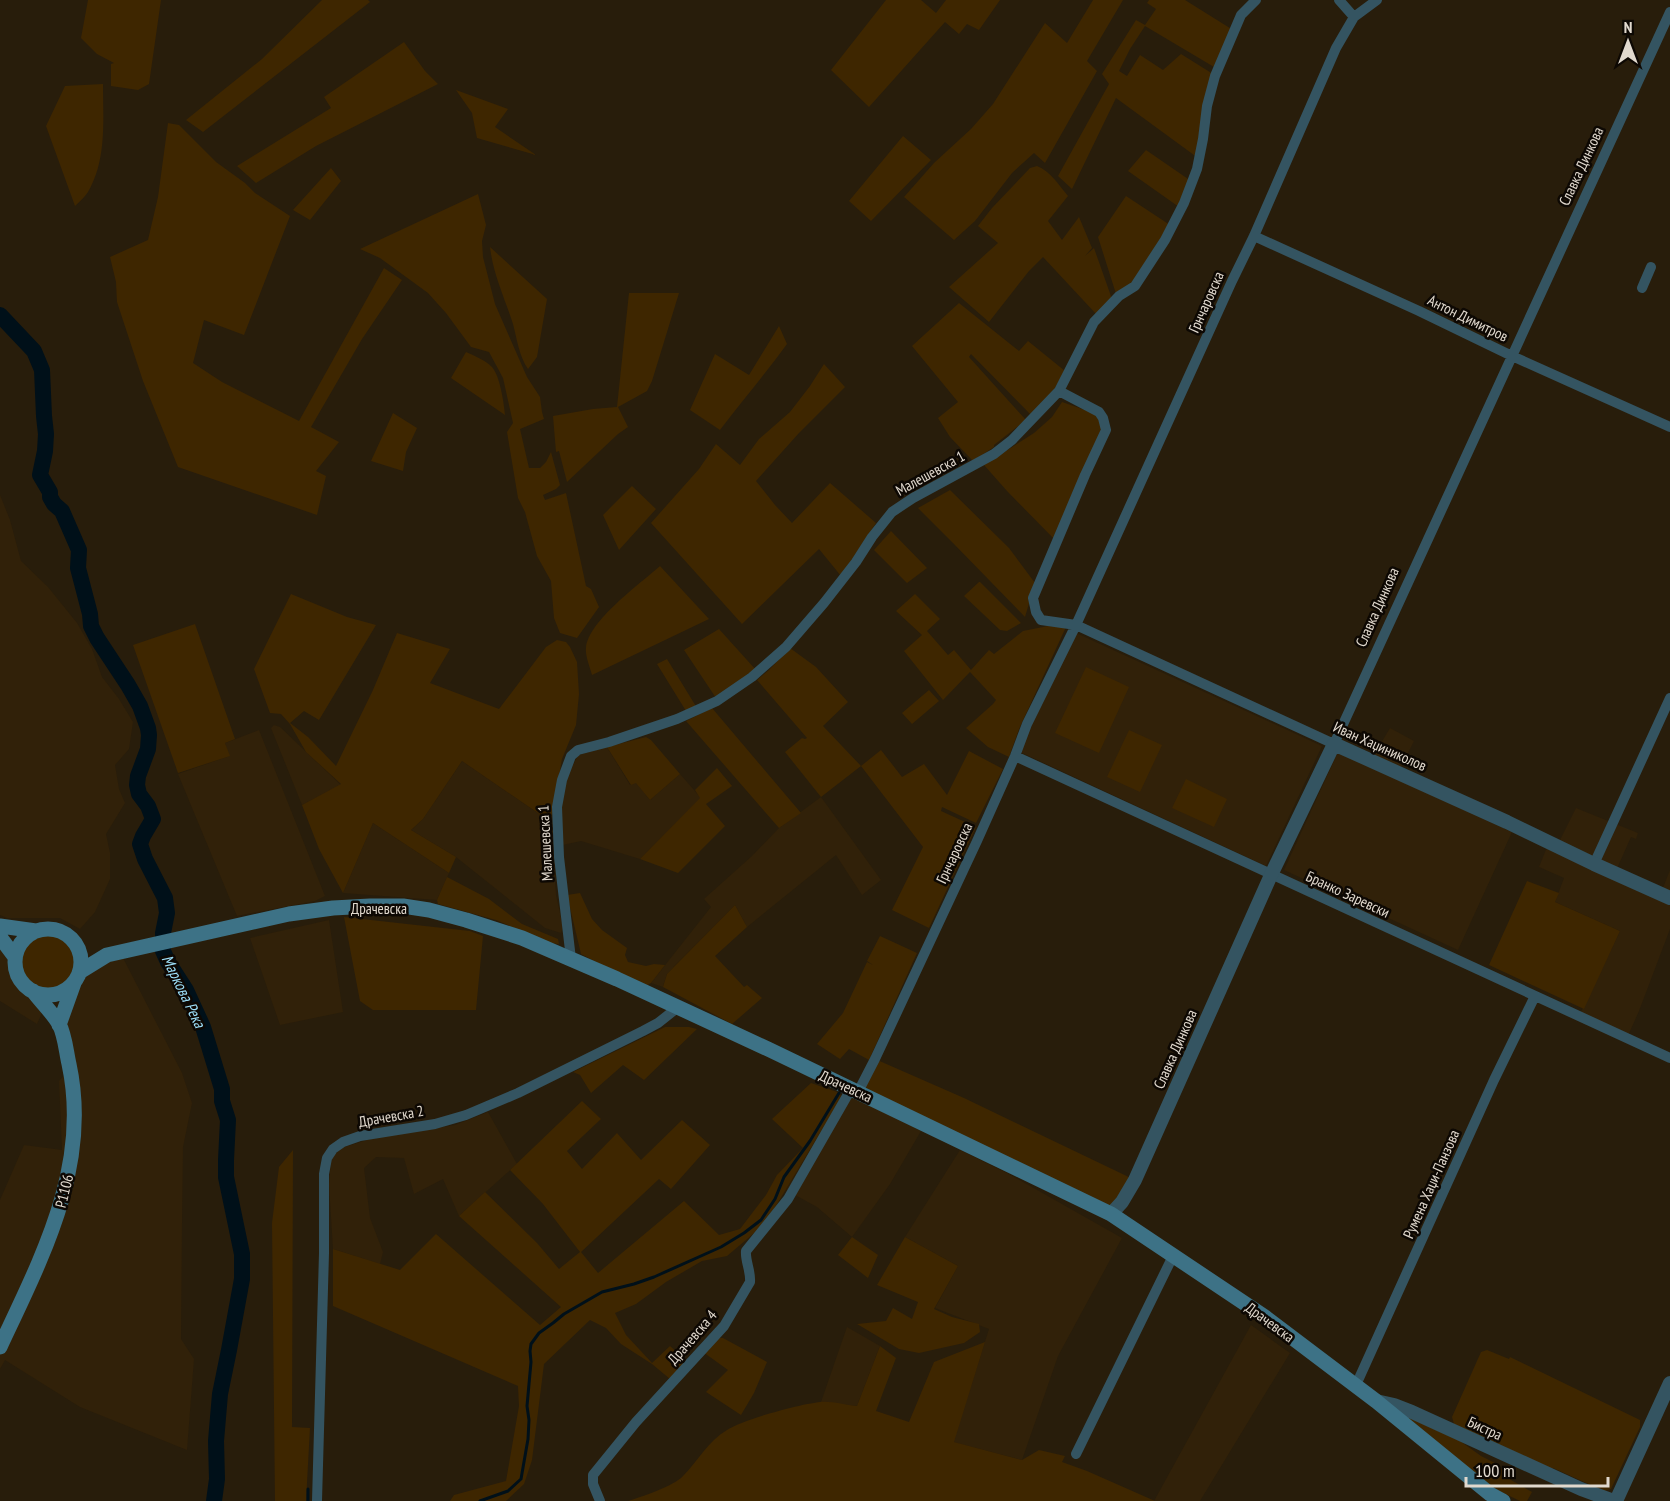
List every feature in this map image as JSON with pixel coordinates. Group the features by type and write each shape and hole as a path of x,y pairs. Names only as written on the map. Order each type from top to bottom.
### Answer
{"main road":[{"name":"Драчевска","path":"77,977 107,955 289,914 333,908 403,906 429,910 522,938 677,1008 1111,1214 1265,1317 1356,1385 1490,1494 1503,1501"},
{"path":"0,926 36,931 52,929 74,940 82,959 60,1025"},
{"path":"36,931 20,944 15,957 18,977 27,987 45,995 64,991 77,977"},
{"path":"0,937 15,957"},
{"name":"Драчевска","path":"78,948 107,955"},
{"path":"33,991 60,1025"},
{"name":"P1106","path":"0,1347 42,1256 59,1212 73,1150 74,1086 60,1025"}],"street":[{"name":"Малешевска 1","path":"571,959 559,857 556,807 562,780 573,752 642,732 677,719 717,700 752,676 786,647 824,603 892,512 994,454 1012,440 1059,391 1094,322 1113,302 1135,286 1165,240 1184,203 1197,169 1207,106 1215,75 1241,15 1256,0"},
{"path":"1339,0 1354,17"},
{"name":"Грнчаровска","path":"854,1091 885,1038 1015,756 1027,724 1076,625 1254,236 1333,55 1354,17 1377,0"},
{"name":"Славка Динкова","path":"1111,1214 1122,1202 1135,1180 1271,875 1334,744 1670,12"},
{"name":"Антон Димитров","path":"1254,236 1670,427"},
{"path":"1642,288 1651,267"},
{"path":"1059,391 1098,412 1106,426 1104,436 1084,475 1033,598 1036,612 1041,620 1076,625"},
{"name":"Иван Хаџиниколов","path":"1076,625 1670,898"},
{"path":"1594,864 1670,698"},
{"name":"Бранко Заревски","path":"1015,756 1670,1058"},
{"name":"Румена Хаџи-Панзова","path":"1356,1385 1494,1080 1535,996"},
{"name":"Драчевска 2","path":"317,1501 324,1174 325,1164 333,1149 343,1142 360,1136 435,1124 466,1115 518,1093 643,1031 677,1008"},
{"name":"Драчевска 4","path":"600,1501 592,1475 636,1422 724,1326 750,1282 746,1251 788,1199 854,1091"},
{"path":"1047,1183 1060,1184 1101,1203 1122,1202"},
{"path":"1076,1454 1173,1256"},
{"path":"1615,1501 1670,1383"},
{"name":"Бистра","path":"1376,1401 1412,1412 1581,1489 1615,1501"}],"shaded area":[{"path":"88,0 161,0 149,84 138,90 111,86 111,64 114,63 97,54 81,38"},
{"path":"322,0 368,0 370,2 203,132 186,120 262,59"},
{"path":"886,0 921,0 936,13 946,0 1000,0 979,30 967,24 959,34 945,22 869,107 831,70"},
{"path":"1093,0 1123,0 1087,61 1097,71 1045,163 1034,153 1012,173 975,221 954,240 904,197 934,163 971,129 993,104 1045,23 1067,43"},
{"path":"1149,0 1185,0 1233,30 1214,67 1145,26 1119,71 1127,76 1140,55 1163,70 1181,54 1213,74 1198,158 1116,98 1072,189 1058,176 1109,84 1102,74 1136,20 1145,25 1156,9 1147,3"},
{"path":"404,42 425,71 438,84 316,146 256,183 237,166 331,108 324,97"},
{"path":"103,84 103,139 98,167 88,192 75,206 46,126 65,86"},
{"path":"456,90 508,109 495,127 536,155 477,138 472,113"},
{"path":"168,123 179,125 216,162 255,193 290,216 244,335 204,320 193,363 222,382 299,421 384,268 402,280 362,339 311,427 339,442 316,471 326,476 317,515 178,467 143,381 117,302 116,282 110,257 148,240 158,197"},
{"path":"903,136 931,160 871,221 849,201"},
{"path":"1146,150 1191,181 1179,207 1128,171"},
{"path":"1037,166 1050,175 1068,196 1048,221 1062,240 1079,217 1092,248 1085,256 1094,248 1112,299 1097,315 1043,257 1029,271 989,322 949,287 998,243 978,226 1030,168"},
{"path":"331,168 341,181 310,220 293,210"},
{"path":"478,194 486,225 482,241 483,257 495,304 527,377 540,397 544,419 520,429 529,468 540,468 551,452 560,485 543,495 545,500 566,493 586,586 591,589 599,607 577,638 560,633 554,618 551,581 537,556 525,512 518,498 507,432 513,423 503,378 489,352 471,347 428,293 380,258 360,249"},
{"path":"1126,196 1170,225 1132,285 1117,297 1098,237"},
{"path":"490,247 547,299 537,357 528,369 520,353 513,324 496,277"},
{"path":"629,293 679,293 647,391 618,407 628,427 567,482 559,451 556,452 553,416 617,407"},
{"path":"959,303 1019,351 1028,341 1065,371 1045,405 1032,416 971,354 969,357 1026,420 973,461 950,437 938,418 958,402 912,346"},
{"path":"779,326 787,344 720,430 690,410 715,354 749,375"},
{"path":"466,352 480,358 495,371 505,415 451,378"},
{"path":"824,364 845,387 756,481 792,523 830,483 876,523 841,576 819,549 742,624 651,523 699,469 716,444 740,465 759,439 790,412"},
{"path":"1062,402 1094,413 1102,422 1099,441 1055,540 984,465 1034,433 1052,417"},
{"path":"393,413 417,428 406,452 403,471 371,461"},
{"path":"632,486 656,509 619,550 603,515"},
{"path":"950,490 1009,548 1035,583 1025,617 918,508"},
{"path":"0,495 10,520 21,561 48,587 77,623 92,649 102,677 133,722 129,749 115,765 119,789 125,803 106,834 110,853 110,879 95,912 80,929 60,918 7,918 0,915"},
{"path":"891,531 927,568 907,583 874,550"},
{"path":"660,566 709,619 592,675 586,648 589,637 616,604"},
{"path":"979,582 1021,623 1007,631 1000,630 964,596"},
{"path":"291,594 347,617 376,625 319,720 304,711 290,723 308,737 336,766 373,690 397,633 450,649 430,683 499,709 546,647 557,640 566,642 577,662 579,694 576,725 562,759 551,822 462,761 423,819 411,830 456,857 449,873 373,823 343,893 319,849 302,805 341,784 306,752 290,724 281,714 270,713 254,669"},
{"path":"915,594 940,619 927,631 948,655 954,650 971,670 989,650 994,654 1023,631 1048,626 1066,627 1019,729 1009,757 988,747 966,728 996,700 970,672 943,700 904,651 922,635 896,611"},
{"path":"195,624 235,739 225,743 230,756 178,773 133,645"},
{"path":"719,629 756,670 716,698 684,650"},
{"path":"1074,632 1322,746 1266,866 1018,751"},
{"path":"790,648 816,667 848,702 823,726 861,766 821,797 785,752 802,738 807,738 757,680"},
{"path":"667,659 697,708 686,711 657,664"},
{"path":"1086,667 1129,687 1099,753 1055,733"},
{"path":"929,690 939,701 912,724 902,713"},
{"path":"712,708 801,813 779,828 686,721"},
{"path":"274,725 280,727 341,785 302,805 271,728"},
{"path":"1390,728 1414,741 1398,773 1371,760"},
{"path":"259,730 325,896 315,901 237,916 178,774 229,756 225,743"},
{"path":"1129,730 1162,745 1140,792 1107,777"},
{"path":"646,737 680,774 650,800 636,783 631,785 607,747"},
{"path":"607,747 630,785 636,782 650,800 680,774 701,798 640,859 581,841 558,846 557,807 566,779 578,755"},
{"path":"881,750 902,777 924,764 947,795 969,751 1003,769 976,823 942,807 941,811 976,827 929,928 892,910 923,847 861,766"},
{"path":"1338,752 1512,832 1458,950 1284,870"},
{"path":"462,761 551,822 556,895 563,927 561,933 545,928 456,857 411,830 423,819"},
{"path":"717,768 732,786 706,804 725,826 678,873 640,859 700,798 695,790"},
{"path":"1186,779 1227,799 1214,827 1172,808"},
{"path":"821,797 881,880 862,895 836,855 747,927 735,905 667,974 663,987 651,983 711,907 704,899 779,828"},
{"path":"1576,808 1638,833 1636,839 1631,837 1615,873 1661,893 1670,870 1670,929 1627,1038 1579,1016 1620,931 1555,902 1564,878 1539,867 1549,842 1557,846"},
{"path":"373,823 449,873 437,900 343,893"},
{"path":"447,877 489,899 522,924 558,939 559,944 549,943 496,920 438,904 437,900"},
{"path":"1527,881 1559,893 1555,902 1620,931 1584,1009 1489,965"},
{"path":"580,893 592,919 602,930 627,948 625,955 628,962 646,966 665,965 651,983 644,987 581,954 567,895"},
{"path":"735,905 747,927 715,956 744,987 747,985 762,998 732,1024 663,987 667,974"},
{"path":"344,917 470,931 483,936 476,1010 373,1010 360,1001"},
{"path":"329,920 343,1012 280,1025 250,938"},
{"path":"42,934 54,934 64,938 72,946 76,962 72,978 64,986 54,990 42,990 32,986 24,978 20,968 20,956 24,946 32,938"},
{"path":"880,936 917,953 869,1060 849,1049 840,1059 817,1044 843,1013 867,962 873,965 867,961"},
{"path":"0,937 15,964 19,977 45,1006 37,1024 0,1001"},
{"path":"120,952 182,1073 192,1103 183,1147 181,1339 194,1359 187,1450 80,1407 5,1360 0,1369 0,1200 24,1145 62,1150 59,1081 75,1064 63,1037 81,971"},
{"path":"665,1027 697,1029 644,1080 623,1065 591,1093 580,1075 573,1072"},
{"path":"875,1059 964,1098 1135,1180 1111,1214 858,1092"},
{"path":"811,1083 840,1093 841,1098 765,1224 727,1256 702,1261 666,1282 636,1304 615,1313 626,1335 652,1363 670,1346 688,1362 670,1379 621,1344 606,1328 590,1320 544,1364 532,1460 524,1484 506,1501 450,1501 454,1495 506,1481 519,1406 518,1386 333,1306 333,1249 400,1270 436,1234 540,1325 561,1307 459,1216 485,1192 537,1243 559,1269 580,1252 543,1204 510,1170 582,1101 601,1119 567,1151 582,1169 617,1133 641,1160 682,1120 710,1145 671,1189 659,1179 581,1252 598,1273 684,1201 719,1235 740,1229 766,1195 777,1175 803,1148 772,1119"},
{"path":"844,1092 921,1131 890,1184 852,1237 817,1207 786,1190"},
{"path":"488,1112 517,1164 459,1216 443,1179 414,1194 404,1158 376,1157 364,1168 370,1218 383,1252 380,1264 333,1249 329,1185 331,1159 338,1149 370,1139 455,1125"},
{"path":"293,1150 292,1427 310,1428 306,1501 275,1501 272,1223 279,1167"},
{"path":"960,1150 1007,1173 1122,1238 1058,1356 1022,1460 953,1442 989,1329 935,1308 958,1266 905,1237"},
{"path":"852,1237 878,1255 868,1278 838,1255"},
{"path":"905,1237 958,1266 934,1309 952,1317 979,1324 980,1332 964,1343 919,1353 899,1349 857,1324 886,1321 893,1308 912,1319 918,1302 877,1285"},
{"path":"1251,1325 1290,1353 1200,1501 1154,1501"},
{"path":"847,1327 880,1346 857,1406 821,1402"},
{"path":"718,1338 723,1338 767,1362 754,1393 741,1415 706,1392 728,1370 703,1352"},
{"path":"985,1342 954,1442 1022,1460 1039,1450 1065,1456 1062,1462 1155,1501 628,1501 679,1480 714,1440 727,1430 746,1421 811,1403 829,1402 857,1406 880,1346 896,1358 876,1411 909,1422 934,1362"},
{"path":"1487,1350 1509,1359 1510,1357 1640,1420 1640,1427 1611,1489 1604,1491 1454,1424 1452,1417 1481,1352"},
{"path":"1397,1412 1460,1441 1497,1464 1511,1480 1532,1492 1527,1501 1520,1501 1495,1489"}],"waterway":[{"name":"Маркова Река","path":"0,315 34,351 42,370 46,434 40,475 54,504 62,511 79,550 78,568 91,626 140,706 148,728 148,749 137,785 139,794 148,806 153,819 140,844 165,898 167,913 163,933 163,951 186,990 203,1027 222,1089 222,1101 228,1120 226,1177 242,1254 242,1279 220,1394 214,1501"},
{"path":"480,1501 508,1491 521,1479 528,1439 530,1351 531,1344 539,1333 564,1314 602,1292 654,1277 721,1247 761,1220 775,1199 784,1177 810,1141 839,1093"},
{"path":"308,1489 308,1501"}]}
